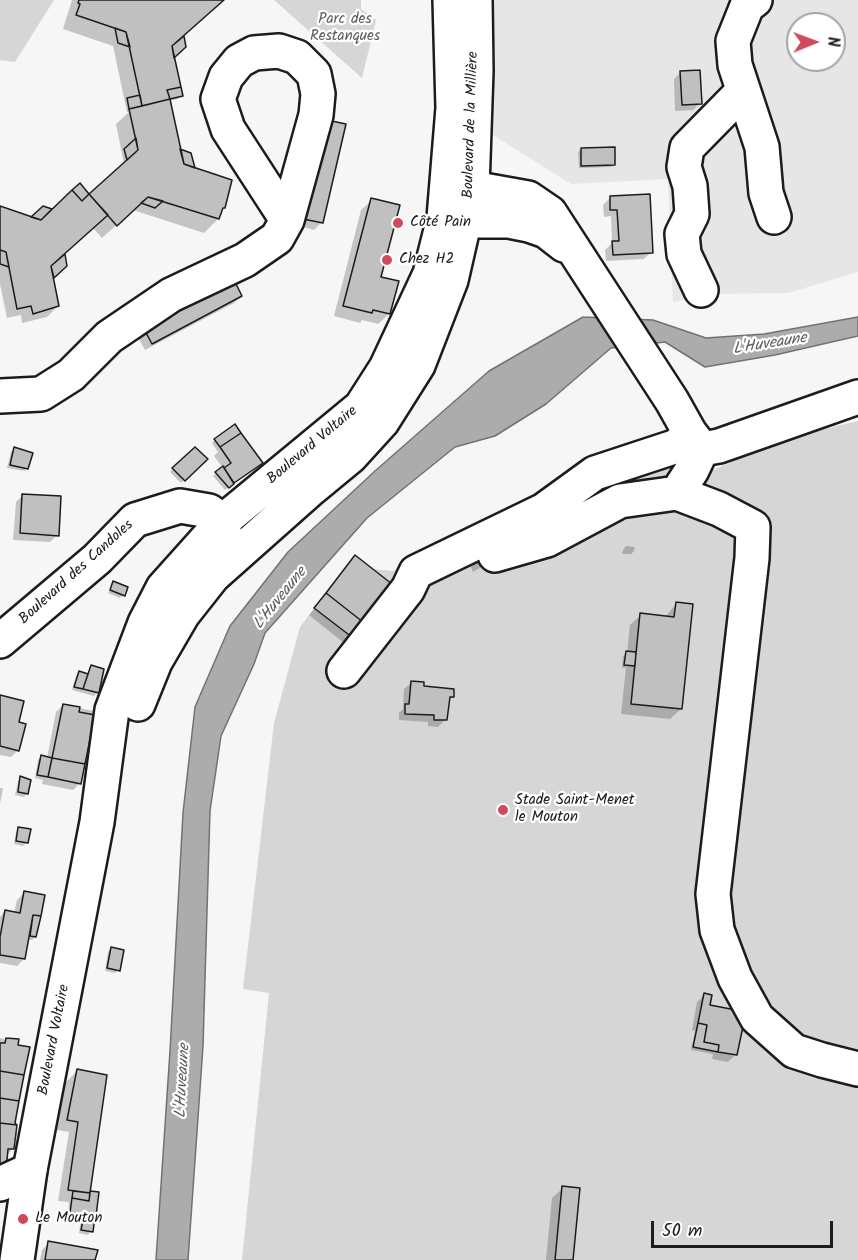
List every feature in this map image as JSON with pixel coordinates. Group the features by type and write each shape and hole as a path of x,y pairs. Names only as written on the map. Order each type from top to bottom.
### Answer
{"main road":[{"path":"450,0 453,108 460,165 460,207 546,231 573,251 696,441 692,470 677,493"},
{"name":"Boulevard de la Millière","path":"311,489 351,456 382,422 418,365 451,280 476,71 475,0"},
{"path":"749,2 733,41 735,65 762,147 766,193 774,217"},
{"path":"0,396 41,394 71,375 109,337 171,295 245,260 277,238 287,220 316,115 318,94 314,74 297,57 279,51 254,53 239,61 226,77 218,99 228,129 287,220"},
{"path":"701,290 684,254 682,234 692,214 690,186 684,166 687,148 743,91"},
{"name":"Boulevard Voltaire","path":"16,1260 30,1170 98,822 112,710 145,623 163,588 228,533 361,407 386,368 460,207"},
{"path":"344,671 408,589 416,572 544,510 595,473 696,441 719,446 858,398"},
{"name":"Boulevard Voltaire","path":"98,822 132,719 155,662 183,614 213,576 228,533 311,489"},
{"path":"495,555 546,540 620,501 677,493 719,509 753,527 752,558 713,894 717,930 735,978 758,1018 794,1051 858,1069"},
{"name":"Boulevard des Candoles","path":"0,640 97,560 135,520 157,513 228,533"},
{"path":"0,1184 30,1170"}],"shaded area":[{"path":"491,0 858,0 858,272 788,293 713,294 673,302 668,179 571,184 493,135"}],"green space":[{"path":"0,0 54,0 15,62 0,60"},
{"name":"Parc des Restanques","path":"274,0 361,0 361,9 376,20 362,78"},
{"name":"Stade Saint-Menet le Mouton","path":"858,421 858,1260 242,1260 269,993 243,989 274,723 300,627 355,555 373,569 393,571 460,538 536,532 603,489 684,463 699,476 790,437"}],"water":[{"name":"L'Huveaune","path":"583,317 653,320 706,338 764,334 858,317 858,336 775,355 705,367 665,342 611,348 546,404 495,436 455,447 367,518 265,633 254,664 221,736 210,811 203,1046 188,1260 156,1260 183,813 195,707 230,626 288,552 375,471 489,371"}],"building":[{"path":"79,0 224,0 172,46 181,87 167,90 170,99 142,106 126,32 76,15"},
{"path":"115,28 126,32 130,47 118,43"},
{"path":"184,36 186,47 174,58 172,46"},
{"path":"700,70 702,104 682,105 680,71"},
{"path":"181,87 183,96 170,99 167,90"},
{"path":"140,95 142,106 129,109 127,98"},
{"path":"170,99 184,164 232,180 225,208 219,219 148,197 117,226 89,194 138,150 129,109"},
{"path":"327,120 346,124 323,223 303,219"},
{"path":"136,138 138,150 127,160 124,149"},
{"path":"615,147 615,165 581,166 581,148"},
{"path":"180,149 191,153 195,168 184,164"},
{"path":"80,183 89,194 82,201 72,190"},
{"path":"72,190 82,201 89,194 108,215 51,266 59,306 33,314 31,306 17,309 6,252 0,250 0,206 41,220"},
{"path":"650,194 653,253 613,255 612,241 619,241 617,210 610,210 610,196"},
{"path":"148,197 163,201 155,208 141,203"},
{"path":"371,198 400,205 381,277 399,281 390,314 373,310 372,313 343,306"},
{"path":"43,206 52,209 41,220 31,217"},
{"path":"0,250 6,252 9,267 0,264"},
{"path":"65,254 67,266 54,278 51,266"},
{"path":"233,278 242,296 152,344 143,327"},
{"path":"235,424 241,433 220,447 214,439"},
{"path":"241,433 263,463 234,483 224,468 231,463 220,447"},
{"path":"14,447 33,453 28,469 10,465"},
{"path":"195,447 208,459 185,481 172,468"},
{"path":"223,466 234,484 229,488 215,472"},
{"path":"22,494 61,496 59,536 20,533"},
{"path":"355,555 397,588 368,626 326,593"},
{"path":"113,581 128,587 125,596 110,590"},
{"path":"326,593 368,626 357,641 314,608"},
{"path":"676,602 693,604 682,709 631,704 640,613 674,617"},
{"path":"626,651 636,652 635,666 624,665"},
{"path":"91,665 104,669 99,693 83,689"},
{"path":"79,671 88,674 83,689 74,687"},
{"path":"411,681 424,682 424,686 454,689 454,697 450,697 447,720 434,720 434,715 405,714 405,704 409,704"},
{"path":"0,695 24,701 19,722 26,724 19,751 0,746"},
{"path":"63,704 80,707 79,712 95,715 85,764 52,758"},
{"path":"41,755 52,758 48,777 37,775"},
{"path":"52,758 85,764 81,784 48,777"},
{"path":"20,776 31,780 28,794 18,792"},
{"path":"18,827 31,829 28,843 16,841"},
{"path":"24,891 45,895 41,916 33,915 25,959 0,955 0,937 5,910 20,913"},
{"path":"33,915 41,916 36,937 30,936"},
{"path":"111,947 124,950 120,971 107,968"},
{"path":"704,993 712,995 710,1005 746,1012 737,1055 718,1052 719,1045 704,1042 707,1025 698,1023"},
{"path":"698,1023 707,1025 704,1042 719,1045 718,1052 693,1047"},
{"path":"6,1038 19,1039 18,1045 30,1047 24,1075 0,1071 0,1043 5,1043"},
{"path":"77,1069 107,1075 90,1193 68,1190 78,1122 67,1120"},
{"path":"0,1071 24,1075 19,1101 0,1098"},
{"path":"0,1098 19,1101 15,1123 17,1125 0,1123"},
{"path":"0,1123 17,1125 14,1149 8,1149 7,1160 0,1166"},
{"path":"562,1186 580,1188 573,1260 555,1260"},
{"path":"73,1191 90,1193 89,1201 72,1198"},
{"path":"90,1191 99,1192 96,1216 70,1213 72,1198 89,1201"},
{"path":"84,1215 95,1217 93,1232 81,1230"},
{"path":"48,1241 98,1250 95,1260 45,1260"}],"place":[{"name":"Côté Pain","path":"398,223"},
{"name":"Chez H2","path":"387,260"},
{"name":"Stade Saint-Menet le Mouton","path":"503,810"},
{"name":"Le Mouton","path":"23,1219"}]}
